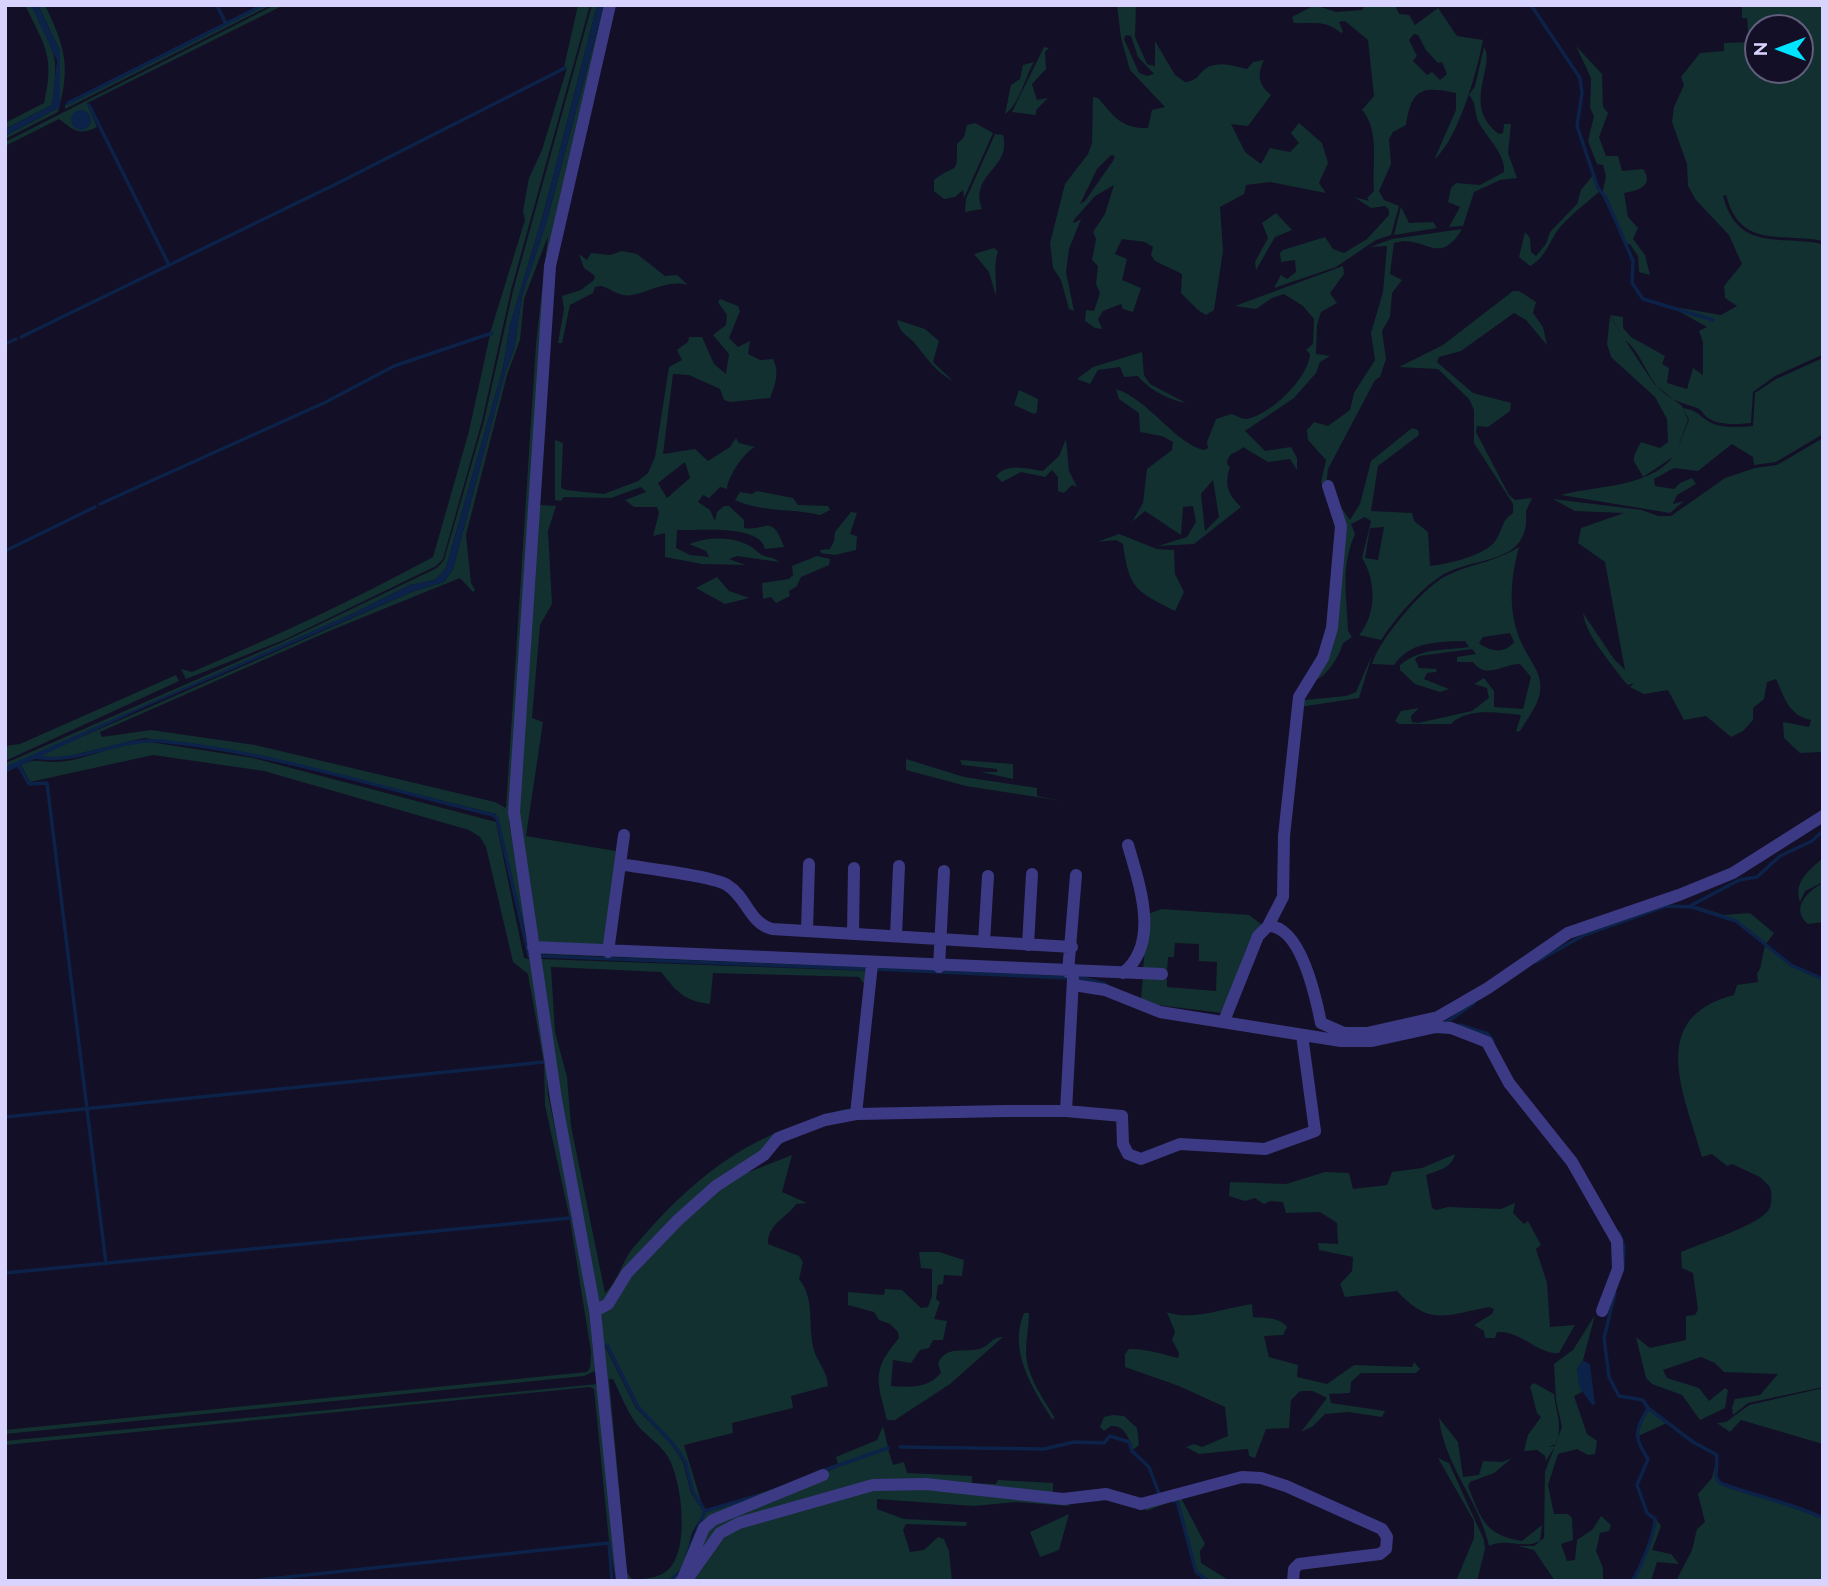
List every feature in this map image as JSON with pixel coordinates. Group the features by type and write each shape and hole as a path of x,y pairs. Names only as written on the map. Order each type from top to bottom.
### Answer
{"street":[{"path":"610,5 565,193 548,289 514,812 556,1099 595,1311 622,1581"},
{"path":"1224,1021 1258,936 1268,926 1283,897 1284,836 1299,696 1323,658 1332,628 1341,526 1328,486"},
{"path":"1268,926 1276,926 1291,938 1315,992 1321,1023 1344,1032 1367,1033 1438,1017 1488,988 1568,933 1679,895 1733,873 1823,817"},
{"path":"608,952 624,835"},
{"path":"1123,973 1134,964 1143,939 1145,912 1129,845"},
{"path":"620,864 718,880 742,898 751,915 763,927 1072,947"},
{"path":"807,930 809,864"},
{"path":"896,936 899,866"},
{"path":"853,933 854,868"},
{"path":"939,967 944,871"},
{"path":"1028,946 1032,874"},
{"path":"1066,1111 1076,875"},
{"path":"984,943 988,876"},
{"path":"533,947 1072,976 1162,974"},
{"path":"856,1114 872,964"},
{"path":"1072,976 1160,1012 1302,1035 1356,1042 1436,1027 1451,1028 1487,1042 1509,1083 1572,1162 1617,1241 1618,1269 1602,1311"},
{"path":"595,1311 608,1304 627,1273 678,1220 723,1181 764,1155 778,1138 825,1120 856,1114 1066,1111 1122,1116 1124,1144 1129,1154 1141,1159 1180,1144 1265,1149 1315,1131 1302,1035"},
{"path":"680,1581 704,1528 713,1520 823,1475"},
{"path":"680,1581 688,1578 720,1533 739,1523 873,1485 926,1484 1063,1499 1106,1494 1141,1504 1242,1477 1261,1478 1286,1486 1382,1529 1387,1537 1386,1549 1380,1554 1299,1564 1294,1569 1293,1581"}],"green space":[{"path":"25,5 31,5 53,53 55,74 52,105 5,129 5,123 44,103 47,87 46,52"},
{"path":"38,5 45,5 64,57 64,82 60,104 60,51"},
{"path":"265,5 271,5 65,109 65,105"},
{"path":"275,5 284,5 87,103 97,127 81,132 59,119 5,146 5,142"},
{"path":"578,5 590,5 511,290 482,421 443,559 436,566 286,639 186,679 181,669 192,672 253,645 344,603 433,557 469,431 491,330 525,220 523,211 529,178 542,150 567,68 564,67"},
{"path":"592,5 597,5 543,215 510,325 503,368 446,568 435,580 410,585 352,614 5,768 5,763 287,640 437,568 444,560 484,421 513,291"},
{"path":"604,5 558,207 509,822 531,954 496,814 254,754 144,738 52,759 38,756 414,591 444,582 453,569 505,373 514,349 522,296 546,224","holes":["548,236 536,344 506,808 495,802 255,745 151,730 102,737 100,732 334,629 460,578 473,592 475,590 471,583 466,535 507,375 520,340 524,299"]},
{"path":"1117,5 1136,5 1135,37 1147,64 1155,66 1155,41 1175,75 1185,82 1193,80 1213,65 1247,69 1253,62 1264,60 1260,79 1271,95 1248,126 1231,124 1245,152 1261,164 1270,148 1290,152 1299,143 1291,133 1299,123 1322,143 1328,163 1319,183 1326,193 1270,182 1246,185 1244,194 1220,207 1223,251 1214,310 1206,315 1181,293 1182,274 1155,261 1151,255 1153,247 1145,242 1122,239 1115,254 1127,259 1122,280 1141,288 1133,312 1123,309 1121,304 1103,311 1098,319 1102,329 1085,321 1086,310 1094,311 1100,293 1096,284 1098,266 1092,260 1096,239 1093,232 1105,214 1114,185 1095,196 1073,221 1074,223 1081,219 1069,249 1066,272 1074,311 1069,309 1061,280 1053,268 1050,243 1065,184 1088,154 1092,143 1093,97 1098,98 1119,120 1139,128 1148,128 1152,110 1165,107 1130,70 1121,38","holes":["1126,35 1131,36 1138,57 1154,74 1147,76 1139,73 1124,39","1111,155 1115,156 1113,161 1085,201 1080,204 1097,169"]},
{"path":"1315,5 1336,12 1362,10 1365,5 1395,5 1399,14 1409,15 1415,25 1438,8 1457,36 1483,40 1459,121 1443,150 1434,160 1456,110 1456,93 1426,90 1420,93 1411,104 1406,125 1393,132 1389,139 1391,164 1379,191 1384,200 1399,206 1391,235 1376,240 1336,267 1274,288 1281,275 1287,279 1296,272 1295,260 1281,262 1280,253 1283,250 1325,237 1333,249 1344,253 1367,239 1389,215 1385,206 1371,208 1354,197 1369,201 1367,198 1374,191 1373,138 1368,118 1362,110 1374,96 1368,40 1345,21 1339,22 1343,32 1341,33 1324,24 1294,23 1292,17","holes":["1414,34 1418,35 1426,50 1438,63 1442,62 1447,74 1440,80 1432,72 1427,75 1413,61 1417,56 1409,40"]},
{"path":"1823,5 1823,241 1777,237 1752,231 1741,224 1726,195 1723,196 1730,214 1739,226 1750,233 1762,238 1823,244 1822,355 1775,376 1753,392 1751,423 1718,422 1708,418 1699,409 1672,398 1682,406 1688,420 1676,452 1689,420 1683,408 1718,425 1753,426 1755,393 1776,379 1823,358 1823,434 1776,462 1754,465 1753,457 1732,444 1698,471 1674,468 1654,479 1655,486 1674,489 1692,478 1696,484 1677,495 1673,504 1684,501 1670,513 1561,495 1636,480 1650,475 1663,467 1673,457 1643,477 1635,463 1635,454 1641,442 1660,448 1668,442 1667,419 1655,397 1611,357 1607,344 1610,316 1621,334 1610,315 1623,317 1623,328 1631,337 1665,356 1662,364 1669,368 1667,383 1687,389 1693,368 1703,375 1703,342 1699,331 1707,327 1673,308 1712,321 1675,307 1721,315 1737,306 1725,298 1724,286 1742,264 1729,235 1696,200 1688,186 1687,164 1672,122 1674,107 1684,85 1681,77 1700,53 1724,51 1724,43 1744,42 1744,84 1814,84 1814,14 1744,14 1742,18 1742,6","holes":["1625,340 1634,350 1657,387 1654,384"]},
{"path":"1576,46 1602,74 1603,107 1608,113 1599,137 1606,156 1618,156 1622,171 1643,169 1646,175 1646,184 1643,187 1624,193 1628,217 1638,228 1633,239 1645,255 1650,275 1639,272 1638,256 1630,244 1625,244 1602,195 1606,176 1603,165 1597,164 1588,141 1594,116 1590,108 1591,78"},
{"path":"1044,47 1049,48 1045,52 1046,69 1032,84 1037,100 1048,98 1036,110 1036,115 1012,112"},
{"path":"1484,47 1487,55 1482,87 1482,111 1488,123 1499,134 1503,133 1504,124 1511,124 1508,153 1517,178 1500,180 1474,192 1463,226 1449,227 1460,207 1448,202 1451,188 1456,183 1480,185 1504,172 1502,159 1478,121 1469,95 1475,86"},
{"path":"1034,62 1018,97 1005,114 1011,85 1020,79 1023,65"},
{"path":"59,107 58,112 5,139 5,136"},
{"path":"975,123 993,133 964,198 963,190 955,197 944,199 934,191 934,180 956,166 957,144 964,137 967,125"},
{"path":"995,134 1003,135 1004,146 1002,156 981,187 982,209 965,212 966,199"},
{"path":"1593,175 1599,192 1561,226 1544,253 1530,266 1519,257 1525,232 1530,238 1531,252 1536,256 1546,244 1550,232 1577,204 1581,190"},
{"path":"1401,207 1409,223 1433,222 1437,228 1394,235"},
{"path":"1276,213 1292,230 1275,237 1256,270 1255,262 1268,238 1262,223"},
{"path":"1462,229 1446,247 1431,247 1405,241 1394,243 1390,274 1402,280 1392,293 1390,317 1382,331 1386,359 1380,377 1375,380 1328,469 1326,486 1330,504 1321,482 1326,460 1308,440 1307,430 1314,422 1328,426 1350,410 1354,393 1375,360 1371,333 1383,292 1387,246 1370,247 1392,239"},
{"path":"994,248 998,251 995,268 996,296 989,272 974,254"},
{"path":"622,251 637,254 665,276 677,275 688,285 666,285 628,296 601,286 595,287 593,293 570,305 562,343 558,343 564,309 562,296 581,290 594,280 595,276 584,268 579,254 587,260 591,253 610,255"},
{"path":"1343,266 1344,274 1330,293 1337,303 1321,312 1317,325 1316,354 1330,356 1320,362 1316,373 1294,398 1245,431 1265,451 1291,447 1297,458 1297,470 1290,459 1268,462 1243,447 1231,455 1227,464 1230,467 1228,489 1241,507 1194,544 1158,546 1187,537 1196,522 1193,506 1183,507 1181,535 1145,511 1132,522 1143,503 1147,469 1172,450 1173,442 1162,436 1140,432 1139,413 1119,399 1116,389 1139,402 1183,440 1204,450 1208,448 1207,442 1216,419 1231,414 1246,419 1266,411 1287,394 1303,373 1310,354 1306,350 1313,344 1314,319 1303,306 1284,294 1272,298 1256,309 1235,306","holes":["1213,480 1219,517 1205,531 1201,494"]},
{"path":"1513,291 1519,291 1536,302 1533,313 1543,327 1547,345 1526,320 1514,313 1461,351 1439,357 1437,362 1473,393 1511,403 1510,411 1488,427 1477,426 1476,432 1509,495 1515,500 1532,498 1526,511 1525,529 1519,542 1510,551 1454,569 1433,582 1408,605 1381,640 1359,635 1372,607 1370,576 1362,558 1371,521 1365,517 1351,524 1355,534 1347,558 1345,582 1348,631 1352,637 1343,643 1335,661 1326,672 1310,682 1325,659 1340,506 1350,520 1360,504 1371,461 1412,428 1418,430 1419,435 1378,466 1371,511 1412,513 1414,521 1428,532 1430,566 1456,561 1484,551 1496,540 1504,522 1513,513 1513,504 1474,443 1474,410 1469,399 1438,369 1399,367 1443,345","holes":["1384,527 1378,560 1365,558 1370,528"]},
{"path":"720,299 738,306 740,311 729,338 738,347 750,341 748,354 760,360 773,359 776,374 772,393 770,398 730,402 724,400 720,389 689,375 673,374 663,454 695,449 708,461 730,447 736,438 739,443 755,447 737,466 727,489 720,487 709,498 703,495 698,502 710,510 715,521 717,512 724,506 729,506 744,520 744,528 772,527 784,547 765,549 761,541 740,532 677,530 676,548 690,555 709,557 706,551 689,544 717,538 736,540 779,562 737,556 729,559 745,565 702,564 665,557 665,533 653,536 659,513 657,507 634,507 625,500 646,492 641,487 611,498 564,497 561,501 555,500 555,440 563,443 561,488 566,490 604,494 638,481 648,473 655,457 669,367 682,360 677,350 688,342 689,337 702,337 714,364 726,374 729,354 713,335 726,325 727,315 718,302","holes":["685,462 690,478 667,498 658,483"]},
{"path":"897,320 925,329 939,341 933,362 953,381 933,366 903,332"},
{"path":"1142,352 1144,375 1150,384 1186,403 1159,393 1138,376 1124,377 1120,367 1098,370 1090,384 1077,379 1093,367"},
{"path":"1019,390 1038,399 1037,412 1034,414 1014,405"},
{"path":"1823,438 1823,752 1800,753 1784,738 1783,722 1809,727 1811,720 1792,710 1776,679 1767,682 1764,699 1753,708 1753,720 1743,731 1731,737 1706,716 1684,720 1668,690 1644,694 1630,687 1634,683 1628,685 1623,680 1589,631 1583,613 1614,659 1625,670 1605,562 1578,543 1581,528 1624,513 1575,511 1553,499 1671,516 1725,478 1755,468 1777,465"},
{"path":"1066,439 1069,471 1077,487 1072,485 1064,493 1058,491 1058,477 1052,470 1045,477 1021,472 1002,482 996,476 1012,468 1043,471 1059,456"},
{"path":"757,491 793,498 798,505 828,506 830,510 820,515 767,509 735,500 740,492 752,494"},
{"path":"539,505 556,506 548,531 552,604 540,625 532,718 543,722 526,836 616,851 604,943 598,946 540,942 536,937 518,818"},
{"path":"851,512 857,513 850,534 857,536 856,550 835,555 821,553 820,550 830,549 835,532"},
{"path":"1119,534 1157,549 1174,550 1175,574 1184,592 1175,611 1137,587 1128,571 1123,544 1116,540 1097,542"},
{"path":"1519,547 1512,585 1515,623 1538,674 1540,686 1537,702 1520,731 1516,732 1521,715 1493,712 1466,715 1451,724 1399,724 1395,721 1401,711 1419,708 1411,716 1412,722 1418,723 1472,711 1489,698 1487,688 1474,684 1484,678 1494,691 1494,707 1523,709 1531,677 1520,664 1489,671 1473,662 1457,662 1457,657 1476,654 1472,649 1419,656 1415,659 1419,668 1437,669 1436,672 1427,673 1424,679 1449,689 1440,692 1415,684 1400,670 1400,665 1416,655 1469,647 1465,641 1425,644 1408,651 1394,665 1372,664 1392,629 1413,603 1435,583 1453,573","holes":["1510,633 1514,642 1502,650 1488,648 1479,643 1483,637"]},
{"path":"817,556 830,559 829,565 801,577 797,586 789,591 790,596 776,603 771,597 763,599 762,583 789,579 793,575 792,566"},
{"path":"717,577 729,591 749,598 725,604 696,588"},
{"path":"1372,655 1359,698 1300,707 1301,697 1305,700 1346,696 1356,692"},
{"path":"176,675 179,681 5,761 5,746 20,744"},
{"path":"150,742 253,758 496,822 524,958 530,959 546,1062 548,1095 574,1217 588,1301 595,1371 584,1376 5,1434 5,1430 587,1372 590,1368 591,1352 570,1220 545,1105 544,1064 528,974 513,962 486,847 480,837 469,830 264,771 153,755 30,782 21,765 33,761 77,759 126,745"},
{"path":"906,759 964,777 1037,788 1037,796 1062,801 966,786 906,770"},
{"path":"960,760 1013,764 1013,779 981,772 997,772 997,769 962,765"},
{"path":"1823,858 1823,882 1805,891 1800,902 1798,895 1801,882"},
{"path":"1823,883 1823,922 1808,924 1800,912 1803,901"},
{"path":"1693,905 1724,915 1750,913 1774,933 1766,944 1736,921"},
{"path":"1161,909 1249,915 1261,924 1247,947 1223,1013 1149,1004 1141,999 1143,977 1167,979 1167,987 1216,991 1217,962 1199,961 1199,944 1175,943 1174,957 1168,957 1167,972 1143,970 1148,914"},
{"path":"1765,945 1791,966 1823,979 1823,1387 1748,1403 1733,1415 1735,1399 1760,1395 1778,1374 1724,1372 1715,1363 1701,1357 1663,1370 1667,1378 1699,1388 1709,1401 1725,1388 1728,1390 1725,1408 1700,1420 1682,1395 1652,1384 1646,1378 1636,1337 1650,1348 1686,1340 1686,1316 1695,1315 1698,1310 1693,1273 1682,1268 1681,1252 1750,1223 1770,1208 1770,1187 1760,1177 1732,1164 1727,1166 1712,1154 1702,1157 1681,1085 1678,1061 1680,1040 1689,1021 1706,1006 1734,995 1737,985 1758,982 1757,973"},
{"path":"536,948 870,967 540,954 541,959 870,971 868,989 859,977 713,973 710,1004 694,1001 682,994 661,972 551,967 555,1032 567,1077 571,1126 605,1293 629,1253 650,1228 686,1192 725,1161 747,1147 794,1126 855,1108 827,1117 722,1179 607,1303 597,1307"},
{"path":"1455,1154 1448,1165 1426,1175 1432,1208 1501,1209 1515,1203 1513,1213 1524,1224 1528,1221 1541,1245 1536,1249 1547,1283 1550,1327 1575,1325 1559,1353 1543,1350 1506,1332 1497,1332 1495,1338 1485,1338 1484,1331 1474,1325 1492,1314 1494,1309 1489,1307 1440,1316 1419,1310 1397,1291 1345,1297 1340,1284 1352,1271 1353,1257 1319,1250 1318,1243 1338,1244 1337,1223 1320,1212 1286,1213 1283,1202 1270,1201 1264,1204 1255,1198 1245,1201 1229,1196 1230,1182 1286,1184 1325,1172 1349,1173 1353,1189 1387,1185 1392,1172 1422,1168"},
{"path":"792,1155 782,1192 807,1203 796,1204 779,1221 771,1231 768,1244 799,1256 803,1262 799,1279 808,1295 814,1350 828,1386 791,1396 793,1408 732,1423 733,1433 684,1445 703,1508 694,1492 686,1460 674,1443 639,1406 608,1345 605,1346 636,1408 672,1445 683,1462 691,1493 704,1512 692,1533 684,1566 706,1511 836,1468 712,1519 703,1527 684,1576 678,1581 624,1581 598,1315 610,1306 628,1275 718,1188 744,1170 749,1172","holes":["609,1379 613,1379 635,1422 668,1457 677,1483 682,1518 678,1551 673,1564 664,1573 649,1578 633,1580 627,1573"]},
{"path":"919,1252 939,1252 964,1260 962,1276 944,1275 943,1284 938,1285 936,1299 940,1302 934,1319 947,1321 943,1340 933,1340 929,1348 920,1350 911,1363 893,1360 891,1386 912,1387 930,1382 941,1373 938,1363 946,1354 979,1349 996,1338 1003,1337 950,1384 895,1420 887,1420 879,1385 880,1368 899,1338 898,1332 890,1324 879,1320 874,1312 848,1305 848,1292 884,1295 885,1289 902,1290 921,1308 928,1307 932,1296 932,1269 921,1268"},
{"path":"1252,1304 1253,1317 1276,1320 1287,1327 1283,1335 1264,1336 1269,1357 1298,1365 1297,1377 1327,1384 1354,1365 1412,1367 1414,1362 1420,1369 1416,1373 1361,1373 1351,1382 1350,1393 1329,1394 1331,1403 1385,1411 1382,1417 1348,1412 1325,1414 1313,1426 1301,1432 1327,1398 1313,1391 1300,1391 1291,1400 1289,1428 1266,1429 1255,1458 1249,1456 1248,1449 1199,1454 1186,1447 1194,1444 1202,1447 1228,1436 1225,1407 1179,1386 1125,1367 1125,1354 1129,1349 1135,1349 1178,1358 1179,1353 1172,1340 1175,1332 1167,1312 1197,1315"},
{"path":"1024,1313 1029,1313 1026,1352 1029,1369 1055,1418 1052,1419 1024,1368 1019,1341"},
{"path":"1595,1315 1583,1360 1577,1369 1582,1392 1574,1396 1587,1434 1597,1441 1595,1454 1588,1455 1577,1449 1558,1454 1548,1485 1554,1514 1568,1514 1572,1518 1573,1540 1561,1544 1567,1561 1575,1560 1577,1540 1593,1529 1601,1516 1611,1525 1609,1531 1600,1533 1596,1551 1603,1568 1603,1579 1555,1581 1534,1550 1518,1546 1534,1546 1544,1538 1545,1472 1562,1427 1556,1400 1554,1364 1573,1350"},
{"path":"1534,1383 1554,1394 1558,1419 1556,1444 1548,1447 1555,1446 1546,1461 1545,1456 1537,1450 1524,1451 1528,1435 1541,1417 1537,1413 1530,1386"},
{"path":"598,1384 616,1581 609,1541 594,1389 590,1387 5,1445 5,1441"},
{"path":"1823,1388 1823,1444 1741,1420 1730,1432 1717,1423 1726,1422 1749,1405"},
{"path":"1648,1409 1667,1423 1638,1436 1638,1427"},
{"path":"1124,1416 1137,1428 1139,1445 1133,1450 1126,1434 1120,1428 1111,1426 1104,1431 1100,1427 1104,1417"},
{"path":"1439,1418 1458,1442 1463,1477 1479,1475 1483,1461 1502,1462 1512,1458 1494,1473 1470,1482 1468,1486 1481,1516 1492,1530 1522,1541 1542,1525 1540,1541 1489,1546 1478,1513 1454,1467 1442,1435"},
{"path":"883,1426 888,1447 838,1465 836,1457 877,1440"},
{"path":"888,1449 893,1465 904,1462 907,1473 972,1476 972,1483 996,1484 998,1480 1053,1483 1053,1497 897,1482 738,1521 685,1577 705,1528 838,1467"},
{"path":"1438,1458 1449,1463 1484,1540 1485,1549 1477,1581 1456,1581 1474,1538 1474,1521"},
{"path":"1717,1458 1715,1477 1720,1482 1782,1501 1823,1519 1823,1581 1676,1581 1692,1550 1697,1529 1705,1522 1698,1494 1712,1478"},
{"path":"897,1486 1068,1500 1069,1506 1016,1502 974,1506 877,1499 877,1509 904,1519 967,1522 966,1526 906,1524 903,1530 910,1552 924,1550 938,1537 944,1539 949,1551 952,1581 687,1581 722,1535 828,1499"},
{"path":"1180,1496 1205,1544 1200,1551 1201,1563 1230,1581 1211,1581 1197,1571 1178,1499 1146,1511 1143,1505"},
{"path":"1069,1514 1059,1550 1040,1557 1030,1532"},
{"path":"1656,1519 1661,1526 1652,1550 1671,1554 1679,1564 1657,1562 1651,1581 1633,1581 1648,1551"}],"water":[{"path":"31,5 38,5 60,51 60,107 5,136 5,129 52,105 57,61"},
{"path":"597,5 604,5 546,224 522,296 514,349 505,373 453,569 444,582 414,591 143,708 5,773 5,768 11,764 352,614 410,585 435,580 446,568 503,368 510,325 543,215"},
{"path":"81,110 88,113 91,120 88,127 81,130 74,127 71,120 74,113"},
{"path":"1583,1360 1590,1364 1595,1404 1592,1405 1579,1387 1577,1369"}],"waterway":[{"path":"217,5 226,24"},
{"path":"68,103 263,5"},
{"path":"1531,5 1580,78 1582,93 1577,126 1598,188 1606,198 1633,261 1632,283 1643,299 1713,320"},
{"path":"21,337 338,183 565,68"},
{"path":"89,105 169,265"},
{"path":"100,504 326,402 394,366 492,333"},
{"path":"5,344 16,339"},
{"path":"5,551 95,507"},
{"path":"35,757 82,755 144,741 202,746 286,762 493,815 497,818 529,956"},
{"path":"19,766 29,784 47,783 106,1264"},
{"path":"1690,906 1739,880 1757,877 1780,856 1812,841 1823,831"},
{"path":"1536,962 1584,935 1666,906 1692,907 1736,921 1791,965 1823,979"},
{"path":"541,956 869,969"},
{"path":"876,969 1069,978"},
{"path":"1079,977 1105,984"},
{"path":"1447,1022 1474,1003"},
{"path":"1460,1025 1488,1034 1493,1041"},
{"path":"5,1117 544,1062"},
{"path":"5,1273 570,1218"},
{"path":"1619,1233 1624,1246 1623,1269"},
{"path":"1615,1293 1604,1338 1609,1377 1619,1396 1643,1400 1648,1408 1693,1442 1717,1455 1716,1477 1720,1483 1823,1518"},
{"path":"607,1345 638,1407 673,1444 685,1461 693,1492 705,1511"},
{"path":"1632,1581 1653,1533 1655,1519 1647,1513 1637,1485 1648,1459 1638,1439 1638,1428 1648,1408"},
{"path":"900,1447 1044,1449 1074,1442 1104,1443 1110,1436 1129,1442 1132,1451 1149,1467 1160,1496"},
{"path":"822,1471 888,1448"},
{"path":"687,1555 705,1511 756,1496"},
{"path":"1174,1501 1177,1500 1196,1572 1208,1581"},
{"path":"250,1581 609,1543 612,1581"},
{"path":"672,1579 681,1571"}]}
